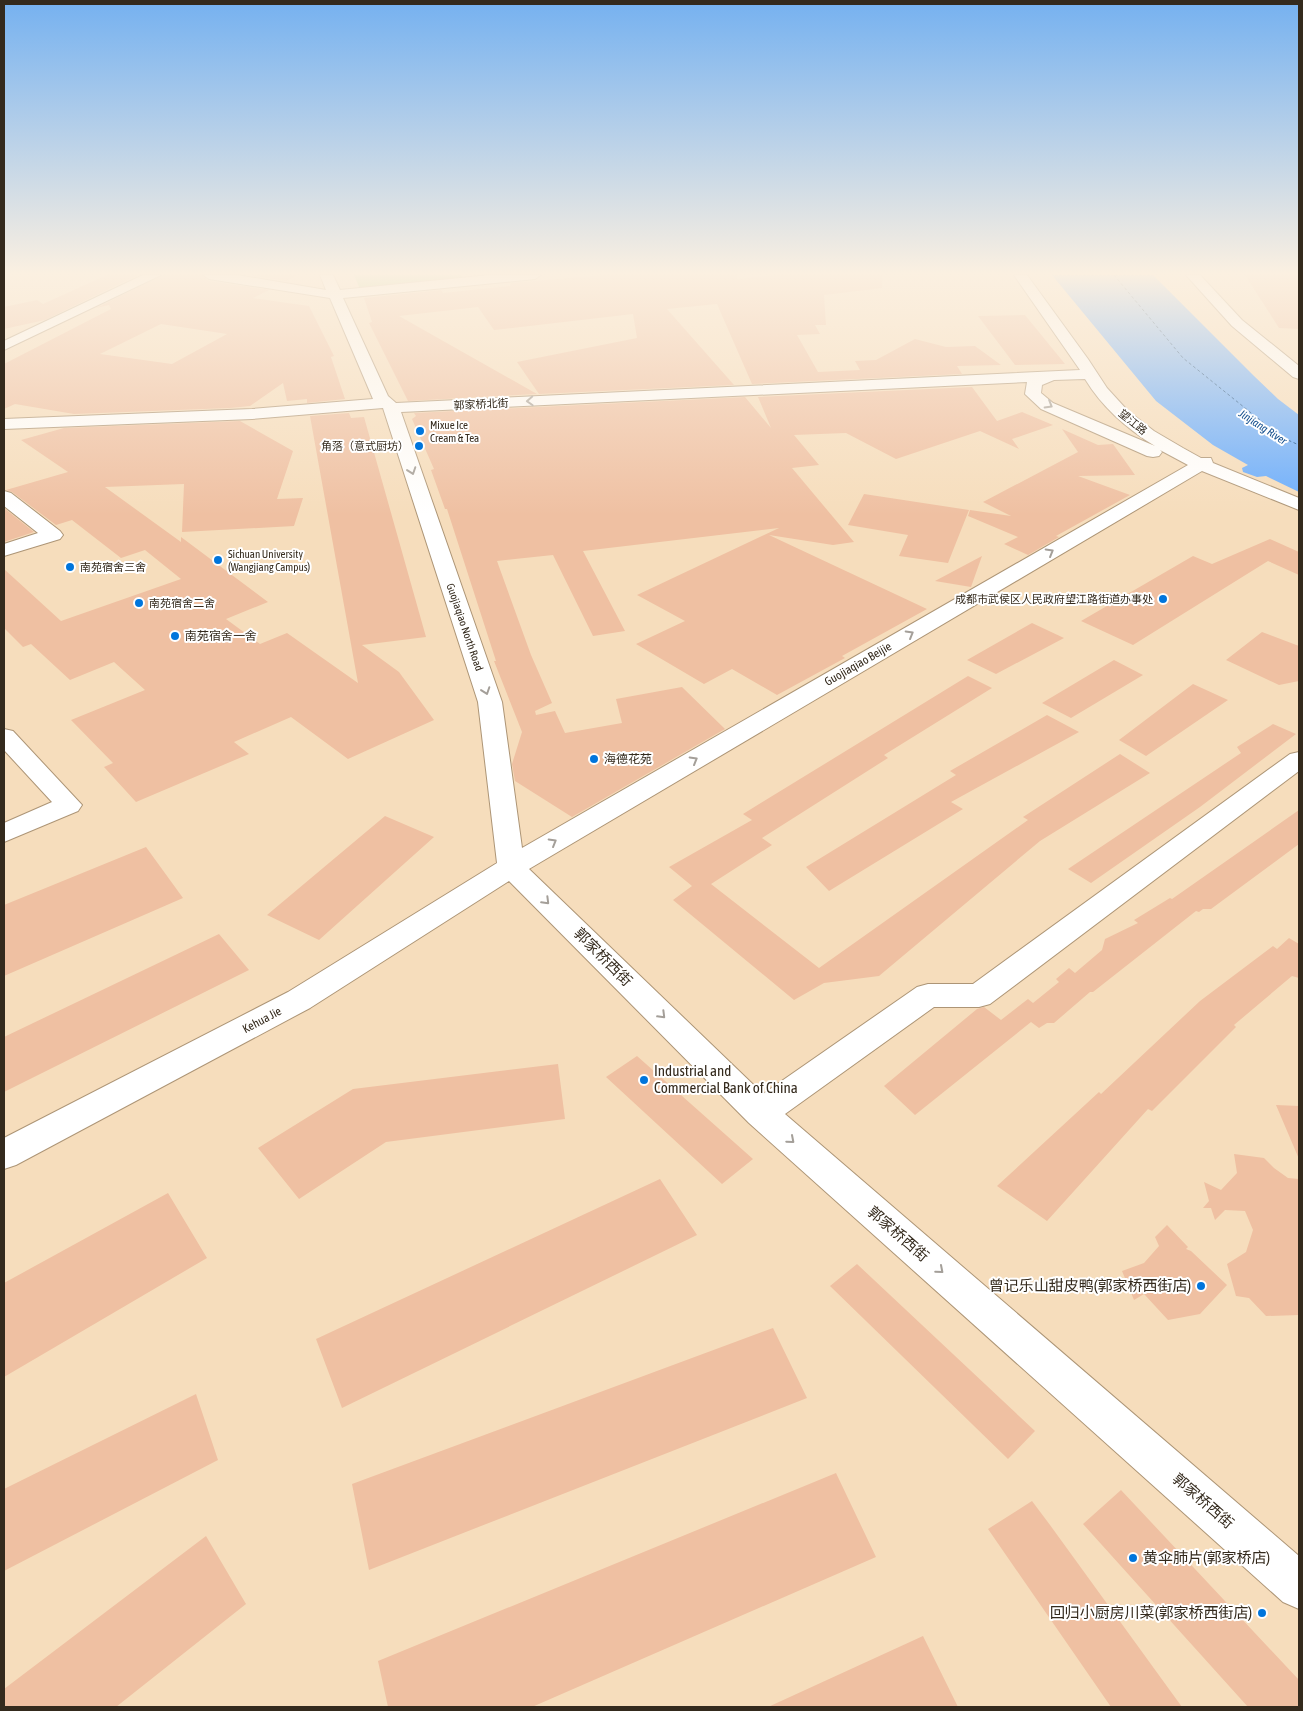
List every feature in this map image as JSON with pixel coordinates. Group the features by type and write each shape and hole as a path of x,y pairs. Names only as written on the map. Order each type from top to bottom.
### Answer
{"street":[{"name":"Guojiaqiao North Road","path":"363,355 387,403 490,702 511,867"},
{"name":"望江路","path":"1078,355 1089,374 1118,412 1136,427 1199,465 1299,515"},
{"path":"1276,355 1299,374"},
{"name":"郭家桥北街","path":"4,424 252,414 387,403 1089,374"},
{"name":"望江路","path":"1051,376 1034,383 1033,394 1047,406 1299,504"},
{"name":"Guojiaqiao Beijie","path":"511,867 1199,465"},
{"path":"4,497 53,535 4,550"},
{"path":"4,736 69,805 4,833"},
{"path":"761,1113 928,995 979,996 1299,759"},
{"name":"郭家桥西街","path":"511,867 761,1113 1299,1586"},
{"name":"Kehua Jie","path":"4,1155 299,1000 511,867"}],"water":[{"name":"Jinjiang River","path":"1118,355 1233,355 1278,399 1299,415 1299,492 1266,476 1257,477 1243,472 1242,468 1248,465 1213,445 1156,401"}],"building":[{"path":"22,355 106,355 172,364 189,355 333,355 331,357 345,399 307,403 307,399 287,401 283,383 250,406 230,408 74,414 15,404 4,409 4,364"},
{"path":"385,355 468,355 537,394 408,401"},
{"path":"553,355 707,355 734,385 539,394 517,362"},
{"path":"739,355 808,355 818,372 860,370 855,361 876,360 886,355 987,355 1001,365 957,366 962,374 752,384"},
{"path":"1007,355 1058,355 1065,364 1015,365"},
{"path":"972,387 997,421 1022,412 1053,425 1012,439 1019,449 980,431 896,459 846,433 794,435 819,465 792,468 854,542 833,545 769,535 927,609 842,656 845,658 777,695 732,669 704,684 636,644 685,621 637,595 779,528 583,551 625,631 593,636 553,555 497,561 531,655 552,703 535,711 536,715 555,711 565,733 622,723 616,699 682,687 725,729 572,817 515,781 512,764 522,732 494,661 496,661 447,509 445,509 431,470 434,469 412,419 416,416 414,413 745,397 771,428 758,397"},
{"path":"349,413 351,418 364,417 426,637 362,645 399,672 434,720 348,759 291,717 234,742 249,754 136,802 104,767 113,763 71,720 145,690 114,662 70,680 31,644 23,647 4,628 4,569 61,621 181,579 145,550 121,558 72,520 56,525 12,492 6,490 68,472 21,440 64,428 240,421 293,451 277,499 303,498 294,526 182,532 184,484 105,487 181,542 181,537 268,602 226,619 260,644 287,633 358,683 310,416"},
{"path":"1062,429 1098,445 1113,444 1135,475 1078,476 1130,495 1056,536 1059,537 1028,555 1004,544 1018,537 968,516 970,510 1011,516 983,502 1078,452"},
{"path":"864,494 969,510 948,563 899,556 908,535 848,525"},
{"path":"4,508 34,532 4,542"},
{"name":"成都市武侯区人民政府望江路街道办事处","path":"1270,539 1299,552 1299,575 1268,561 1133,645 1081,621 1193,556 1212,564"},
{"path":"982,556 971,587 935,581"},
{"path":"1032,623 1064,638 996,674 967,660"},
{"path":"1262,632 1299,646 1299,681 1279,685 1226,660"},
{"path":"1114,660 1143,675 1071,718 1042,703"},
{"path":"968,676 992,688 884,755 888,758 762,838 772,845 711,884 819,968 1028,820 1023,817 1120,754 1150,773 1040,841 879,976 824,983 794,1000 673,900 692,886 669,867 752,820 743,814"},
{"path":"1193,684 1228,700 1146,756 1119,740"},
{"path":"1047,715 1079,732 951,802 963,809 829,891 806,867 956,775 950,771"},
{"path":"1273,724 1296,734 1200,807 1091,883 1068,869 1241,753 1237,747"},
{"path":"1299,810 1299,844 1211,909 1196,911 1093,992 1090,992 1054,1023 1047,1023 1039,1028 1031,1022 915,1115 884,1086 977,1009 984,1007 1001,1020 1028,999 1033,1003 1059,982 1056,979 1069,968 1075,973 1102,950 1105,939 1138,923 1134,920 1170,898 1172,899"},
{"path":"385,816 434,837 319,940 267,915"},
{"path":"146,847 183,898 4,976 4,905"},
{"path":"219,934 249,970 4,1092 4,1037"},
{"path":"1289,938 1299,944 1299,978 1292,976 1234,1025 1236,1027 1152,1111 1148,1109 1047,1221 997,1186 1099,1092 1101,1094 1200,1001 1273,946 1277,949"},
{"path":"637,1056 753,1159 722,1184 606,1077"},
{"path":"558,1064 565,1119 386,1142 299,1199 258,1148 353,1089"},
{"path":"1276,1105 1299,1106 1299,1159"},
{"path":"1234,1154 1264,1158 1288,1178 1299,1179 1299,1315 1266,1316 1249,1298 1236,1296 1227,1264 1246,1252 1253,1230 1245,1211 1225,1210 1215,1220 1211,1208 1203,1208 1209,1201 1204,1182 1221,1190 1237,1173"},
{"path":"660,1179 697,1235 342,1408 316,1339"},
{"path":"168,1193 207,1258 4,1377 4,1283"},
{"path":"1167,1225 1188,1247 1186,1249 1191,1251 1227,1285 1200,1314 1168,1320 1144,1294 1134,1300 1122,1271 1144,1263 1159,1246 1155,1237"},
{"path":"857,1264 1035,1431 1008,1459 830,1286"},
{"path":"773,1328 807,1398 369,1570 352,1484"},
{"path":"196,1394 218,1460 4,1571 4,1489"},
{"path":"836,1473 876,1557 532,1707 388,1707 378,1661"},
{"path":"1121,1490 1299,1680 1299,1707 1248,1707 1083,1524"},
{"path":"1032,1501 1182,1707 1111,1707 988,1529"},
{"path":"206,1536 246,1604 116,1707 4,1707 4,1689"},
{"path":"923,1636 958,1707 768,1707"}],"ferry route":[{"path":"1180,355 1281,437 1299,445"}],"place":[{"name":"Mixue Ice Cream & Tea","path":"420,431"},
{"name":"角落（意式厨坊）","path":"419,446"},
{"name":"Sichuan University (Wangjiang Campus)","path":"218,560"},
{"name":"南苑宿舍三舍","path":"70,567"},
{"name":"成都市武侯区人民政府望江路街道办事处","path":"1163,599"},
{"name":"南苑宿舍二舍","path":"139,603"},
{"name":"南苑宿舍一舍","path":"175,636"},
{"name":"海德花苑","path":"594,759"},
{"name":"Industrial and Commercial Bank of China","path":"644,1080"},
{"name":"曾记乐山甜皮鸭(郭家桥西街店)","path":"1201,1286"},
{"name":"黄伞肺片(郭家桥店)","path":"1133,1558"},
{"name":"回归小厨房川菜(郭家桥西街店)","path":"1262,1613"}]}
